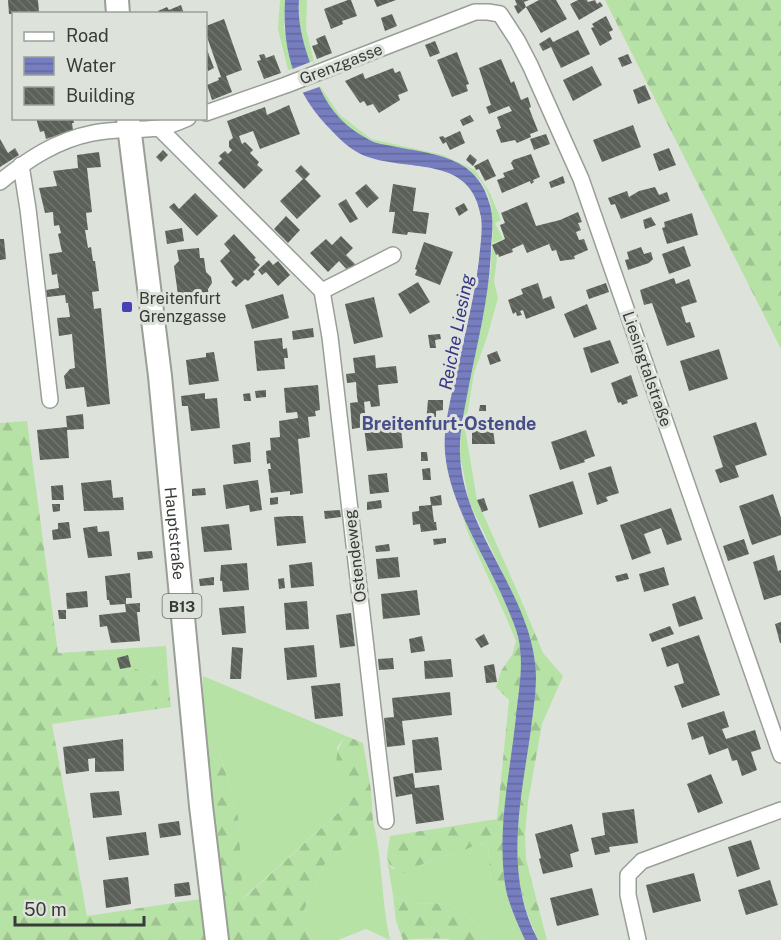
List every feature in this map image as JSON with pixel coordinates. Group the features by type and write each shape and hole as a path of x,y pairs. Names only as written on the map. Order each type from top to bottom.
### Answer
{"main road":[{"name":"Hauptstraße","path":"129,124 160,376 201,806 217,940"}],"street":[{"name":"Grenzgasse","path":"207,113 323,71 474,6"},
{"name":"Liesingtalstraße","path":"474,6 500,14 517,40 581,179 781,755"},
{"path":"0,182 43,150 62,142 129,124 159,128 183,120"},
{"path":"159,128 322,291 393,255"},
{"path":"21,165 50,399"},
{"name":"Ostendeweg","path":"322,291 330,337 386,821"},
{"path":"638,940 628,895 628,875 642,861 781,810"}],"green space":[{"path":"280,0 285,0 284,27 293,69 288,70 278,29"},
{"path":"299,0 307,0 306,29 320,86 339,114 371,139 443,155 475,170 490,193 501,220 495,223 503,239 492,244 491,208 488,196 484,185 465,167 439,156 382,145 369,140 355,132 335,114 321,93 308,60 300,22"},
{"path":"605,0 781,0 781,349"},
{"path":"492,246 497,258 494,281 498,298 474,373 465,428 477,500 522,602 518,606 469,501 460,455 461,425 491,268"},
{"path":"27,421 58,653 105,650 107,662 115,670 136,669 153,676 159,686 169,690 171,707 52,724 87,916 207,898 204,745 219,749 238,817 243,899 350,802 339,777 336,761 337,753 346,736 363,743 371,790 373,821 324,865 300,919 312,940 0,940 0,423"},
{"path":"454,490 510,613 506,617 468,533"},
{"path":"522,602 543,653 563,676 542,724 528,802 525,834 526,859 541,917 527,913 519,883 505,885 491,882 488,847 480,843 460,852 435,858 404,873 392,867 387,854 390,836 497,819 509,700 496,687 501,671 512,655 516,641 506,617"},
{"path":"166,646 169,690 159,686 153,676 136,669 115,670 107,662 105,650"},
{"path":"203,676 346,736 337,747 345,790 351,801 242,899 238,817 219,749 204,745"},
{"path":"373,821 390,940 366,929 338,940 312,940 300,919 324,865"},
{"path":"479,843 488,847 491,882 505,885 512,911 525,940 487,940 469,916 446,903 411,904 393,895 387,859 392,869 419,866"},
{"path":"393,895 411,904 446,903 469,916 487,940 436,938 403,940 396,921"},
{"path":"527,913 541,917 547,940 538,940"}],"water":[{"path":"285,0 299,0 300,26 309,60 326,100 346,124 373,142 442,156 455,161 476,177 490,205 492,226 488,282 460,437 460,454 464,483 473,511 524,619 532,647 536,689 520,810 518,863 527,915 538,940 525,940 508,899 503,863 503,821 521,674 519,643 499,588 461,511 448,472 445,452 447,417 477,275 481,217 475,197 465,184 452,175 437,169 385,161 363,155 345,143 320,118 300,88 294,72 286,37"}],"pier":[{"path":"313,61 322,86 299,94 290,70"}],"building":[{"path":"8,0 38,0 39,12 9,14"},
{"path":"351,0 357,16 342,21 343,24 331,29 324,9"},
{"path":"374,0 396,0 377,7"},
{"path":"515,0 529,0 524,2 526,7 518,14 514,6 517,5"},
{"path":"539,0 556,0 567,19 541,33 526,7"},
{"path":"578,0 588,2 595,0 597,4 600,2 603,6 579,20 570,4"},
{"path":"181,5 183,12 158,11 167,7 169,10"},
{"path":"392,14 397,26 385,31 381,18"},
{"path":"606,16 613,30 609,32 612,39 600,46 591,28 594,27 592,24"},
{"path":"224,19 242,70 226,76 232,92 212,100 207,85 221,77 207,37 207,26"},
{"path":"578,30 590,54 561,68 551,47 543,51 539,44 550,37 553,42"},
{"path":"325,35 332,53 317,59 312,46 318,44 316,39"},
{"path":"435,41 440,53 430,57 425,45"},
{"path":"207,50 214,68 208,71 207,67"},
{"path":"457,52 469,84 466,85 468,91 452,97 437,60"},
{"path":"264,54 266,58 274,55 281,73 264,79 257,61 261,60 259,55"},
{"path":"628,54 632,63 622,67 618,58"},
{"path":"501,59 511,83 514,81 521,100 528,97 531,107 529,108 538,131 517,143 515,140 501,143 496,130 501,128 497,117 512,111 509,106 489,114 486,107 491,105 479,68"},
{"path":"592,66 602,85 573,101 563,80"},
{"path":"393,68 395,73 400,71 408,91 398,95 400,100 379,113 373,104 367,106 364,101 360,103 345,81 363,73 365,79"},
{"path":"645,85 651,99 638,104 633,90"},
{"path":"289,105 300,134 260,149 253,131 239,136 242,144 245,142 253,150 250,153 263,170 244,189 218,163 222,159 219,156 225,151 228,154 232,150 229,147 229,141 233,138 227,121 265,107 267,115"},
{"path":"470,115 474,121 463,126 460,120"},
{"path":"37,120 73,120 73,130 46,139 44,131 40,132"},
{"path":"633,125 641,147 602,162 593,140"},
{"path":"460,131 465,143 450,150 446,142 443,144 439,137 445,138"},
{"path":"546,134 550,144 534,150 530,139"},
{"path":"0,139 8,153 15,148 19,155 0,167"},
{"path":"669,148 676,165 659,171 653,154"},
{"path":"163,150 168,155 161,162 156,157"},
{"path":"99,152 101,167 87,168 92,212 86,213 88,230 85,230 88,248 91,247 93,261 95,261 99,291 92,292 94,309 101,308 110,404 87,407 84,387 66,389 64,376 70,369 75,368 72,334 59,336 57,318 70,317 68,303 66,303 65,295 47,297 46,290 59,288 57,274 52,275 49,254 62,252 58,234 61,233 59,225 54,226 53,212 45,213 39,188 57,186 53,171 78,168 77,155"},
{"path":"470,154 477,160 473,166 466,160"},
{"path":"531,154 540,177 533,180 531,184 530,181 502,193 497,180 505,177 503,173 514,169 511,163 513,160"},
{"path":"488,159 496,176 485,181 479,169 476,170 474,166"},
{"path":"301,165 310,174 305,179 321,196 297,219 280,201 303,179 295,171"},
{"path":"563,176 565,183 551,188 549,182"},
{"path":"366,184 379,198 367,208 355,193"},
{"path":"393,184 416,188 413,211 429,213 426,234 392,233 395,212 389,212"},
{"path":"655,187 659,195 667,192 670,201 621,219 615,204 611,205 608,198 627,191 629,197 639,191"},
{"path":"195,193 218,216 197,236 169,207 174,203 179,209"},
{"path":"346,199 358,219 350,223 338,204"},
{"path":"527,202 536,226 560,220 578,212 582,222 578,223 581,230 576,232 579,240 584,239 588,250 574,256 575,259 560,261 556,250 552,251 549,244 527,253 523,244 512,249 513,252 499,257 498,254 496,255 492,245 505,239 500,225 505,223 501,213"},
{"path":"464,203 468,210 459,216 455,208"},
{"path":"692,213 698,235 667,244 662,228 665,227 664,222"},
{"path":"286,216 300,230 288,243 274,229"},
{"path":"651,217 656,225 645,229 643,220"},
{"path":"182,228 184,241 167,244 165,231"},
{"path":"234,234 260,265 248,281 245,279 236,287 231,282 234,279 220,261 230,251 224,244"},
{"path":"341,236 353,248 346,255 357,266 350,273 339,261 328,272 310,253 326,239 332,245"},
{"path":"0,239 4,239 6,259 0,260"},
{"path":"424,242 453,252 440,285 415,275"},
{"path":"684,246 691,266 669,274 662,254"},
{"path":"641,247 644,254 651,252 653,259 649,263 628,270 625,260 629,259 627,252"},
{"path":"199,248 200,258 204,258 206,272 211,277 212,283 208,289 209,302 187,305 178,295 174,266 179,261 177,250"},
{"path":"269,260 273,265 278,261 290,275 278,286 266,272 262,275 258,270"},
{"path":"674,278 676,284 689,279 697,302 681,307 686,323 690,322 695,337 667,346 652,303 644,305 640,290"},
{"path":"418,282 430,302 410,314 398,294"},
{"path":"463,282 472,285 469,293 460,290"},
{"path":"538,283 543,299 551,296 555,308 526,319 523,310 520,311 522,315 517,316 516,312 513,314 508,300 523,294 521,289"},
{"path":"606,283 609,292 589,299 586,290"},
{"path":"283,294 289,318 252,329 245,305"},
{"path":"374,297 383,337 354,344 345,304"},
{"path":"587,304 597,329 574,338 564,314"},
{"path":"313,328 314,337 293,340 292,331"},
{"path":"440,334 441,339 435,340 436,348 430,348 428,335"},
{"path":"282,338 283,349 287,348 288,358 284,358 285,369 257,371 254,341"},
{"path":"610,340 619,363 591,373 583,348"},
{"path":"719,349 728,379 689,391 680,361"},
{"path":"497,351 501,361 490,365 487,355"},
{"path":"214,352 219,381 189,385 186,360 206,357 206,353"},
{"path":"375,355 376,368 396,366 398,383 378,385 380,406 371,407 370,401 364,402 366,422 400,419 403,448 367,451 364,427 352,429 350,403 358,402 356,382 347,383 346,374 355,373 353,358"},
{"path":"631,375 638,396 627,400 628,403 622,405 621,402 618,403 611,383"},
{"path":"318,385 320,410 315,411 316,416 308,417 310,437 298,439 303,493 290,495 290,491 271,493 268,469 271,469 270,463 267,464 266,451 271,450 270,438 280,437 279,421 298,418 297,412 286,413 284,388"},
{"path":"266,390 266,397 256,398 255,391"},
{"path":"205,393 205,399 217,398 220,428 191,431 188,406 182,406 181,396"},
{"path":"250,393 251,401 244,401 243,394"},
{"path":"428,400 443,400 443,410 436,411 436,422 426,423"},
{"path":"480,405 486,405 486,411 479,411"},
{"path":"83,414 84,429 67,430 69,458 40,460 37,430 67,427 66,416"},
{"path":"756,422 767,455 735,466 739,477 720,483 715,470 723,467 713,436"},
{"path":"492,423 495,444 472,444 472,426"},
{"path":"586,430 595,456 584,460 585,462 560,470 551,442"},
{"path":"250,442 251,462 234,464 232,445"},
{"path":"421,452 427,452 428,461 421,461"},
{"path":"611,466 619,493 606,497 608,501 597,505 588,473"},
{"path":"430,468 431,480 423,480 422,469"},
{"path":"387,473 389,492 370,494 368,475"},
{"path":"111,480 113,498 123,497 124,510 84,511 81,483"},
{"path":"258,480 262,510 250,512 249,505 226,509 223,485"},
{"path":"573,481 583,514 539,528 529,495"},
{"path":"63,485 64,500 52,500 51,486"},
{"path":"205,488 206,495 192,496 192,489"},
{"path":"773,494 781,518 781,535 752,545 739,506"},
{"path":"441,495 442,505 432,506 437,530 421,532 420,524 413,525 412,512 419,511 419,506 431,505 430,497"},
{"path":"278,497 278,504 270,505 270,498"},
{"path":"484,498 488,510 482,512 477,500"},
{"path":"381,500 382,508 367,510 367,502"},
{"path":"52,504 60,504 60,511 53,512"},
{"path":"671,508 682,540 667,545 661,528 644,534 651,553 632,560 620,525"},
{"path":"340,510 341,517 325,519 324,511"},
{"path":"303,516 306,543 277,546 274,517"},
{"path":"69,522 71,538 53,540 52,530 58,529 58,523"},
{"path":"229,524 232,550 204,552 201,527"},
{"path":"97,526 98,532 109,531 112,556 88,558 83,528"},
{"path":"446,538 446,543 434,545 433,539"},
{"path":"744,539 749,554 728,561 723,546"},
{"path":"389,544 390,551 376,552 375,546"},
{"path":"152,551 153,558 138,560 137,552"},
{"path":"774,555 778,571 781,570 781,595 764,600 753,562"},
{"path":"398,557 400,577 378,579 376,559"},
{"path":"312,562 314,586 291,588 289,565"},
{"path":"247,563 249,590 223,592 222,581 220,581 221,565"},
{"path":"664,567 669,585 644,592 639,574"},
{"path":"130,573 132,598 126,598 126,604 140,603 140,612 137,612 140,641 111,643 107,626 100,627 99,615 126,612 125,604 110,605 107,600 105,576"},
{"path":"627,573 629,579 617,582 615,576"},
{"path":"214,577 214,585 200,586 199,579"},
{"path":"284,578 285,588 279,589 278,579"},
{"path":"417,590 420,615 383,619 381,594"},
{"path":"87,591 88,607 67,609 66,593"},
{"path":"695,596 703,619 679,627 672,604"},
{"path":"307,601 309,629 286,630 284,603"},
{"path":"244,606 246,633 222,635 219,608"},
{"path":"58,610 66,610 66,619 59,619"},
{"path":"351,613 355,646 340,648 336,615"},
{"path":"781,622 781,643 780,643 775,624"},
{"path":"670,626 674,634 652,642 649,634"},
{"path":"484,634 489,644 481,648 475,639"},
{"path":"699,635 720,695 682,708 674,686 684,683 678,663 667,667 661,648"},
{"path":"422,636 425,651 411,653 409,639"},
{"path":"314,645 317,677 287,680 284,648"},
{"path":"232,647 243,648 241,679 230,679"},
{"path":"128,655 131,667 120,669 117,658"},
{"path":"393,658 394,669 379,670 378,659"},
{"path":"451,659 453,677 425,679 424,661"},
{"path":"494,664 497,682 486,683 484,666"},
{"path":"340,683 343,716 315,719 311,686"},
{"path":"450,692 452,715 402,721 405,745 387,747 384,718 394,717 392,698"},
{"path":"724,711 729,727 722,729 726,739 755,730 761,749 751,752 757,770 742,776 737,760 732,761 728,748 709,755 703,736 692,740 687,723"},
{"path":"438,737 442,770 415,773 412,740"},
{"path":"123,739 124,771 95,772 95,758 88,759 89,771 66,774 63,747"},
{"path":"413,773 415,788 439,785 444,820 416,824 412,794 396,797 393,777"},
{"path":"711,774 723,803 698,813 687,784"},
{"path":"119,791 122,815 93,818 90,793"},
{"path":"634,809 638,843 609,847 610,852 595,855 591,838 605,835 602,813"},
{"path":"179,821 181,835 160,838 158,824"},
{"path":"572,824 579,851 570,854 573,867 543,874 535,834"},
{"path":"146,832 149,855 109,860 106,837"},
{"path":"751,840 760,869 737,877 728,847"},
{"path":"694,873 701,901 653,913 646,885"},
{"path":"128,877 131,904 106,908 103,880"},
{"path":"770,880 778,905 746,915 738,890"},
{"path":"189,882 191,895 175,897 174,884"},
{"path":"592,888 599,915 557,926 550,898"}],"place":[{"name":"Breitenfurt Grenzgasse","path":"127,307"}],"district":[{"name":"Breitenfurt-Ostende","path":"449,423"}],"water label":[{"name":"Reiche Liesing","path":"456,332"}]}
